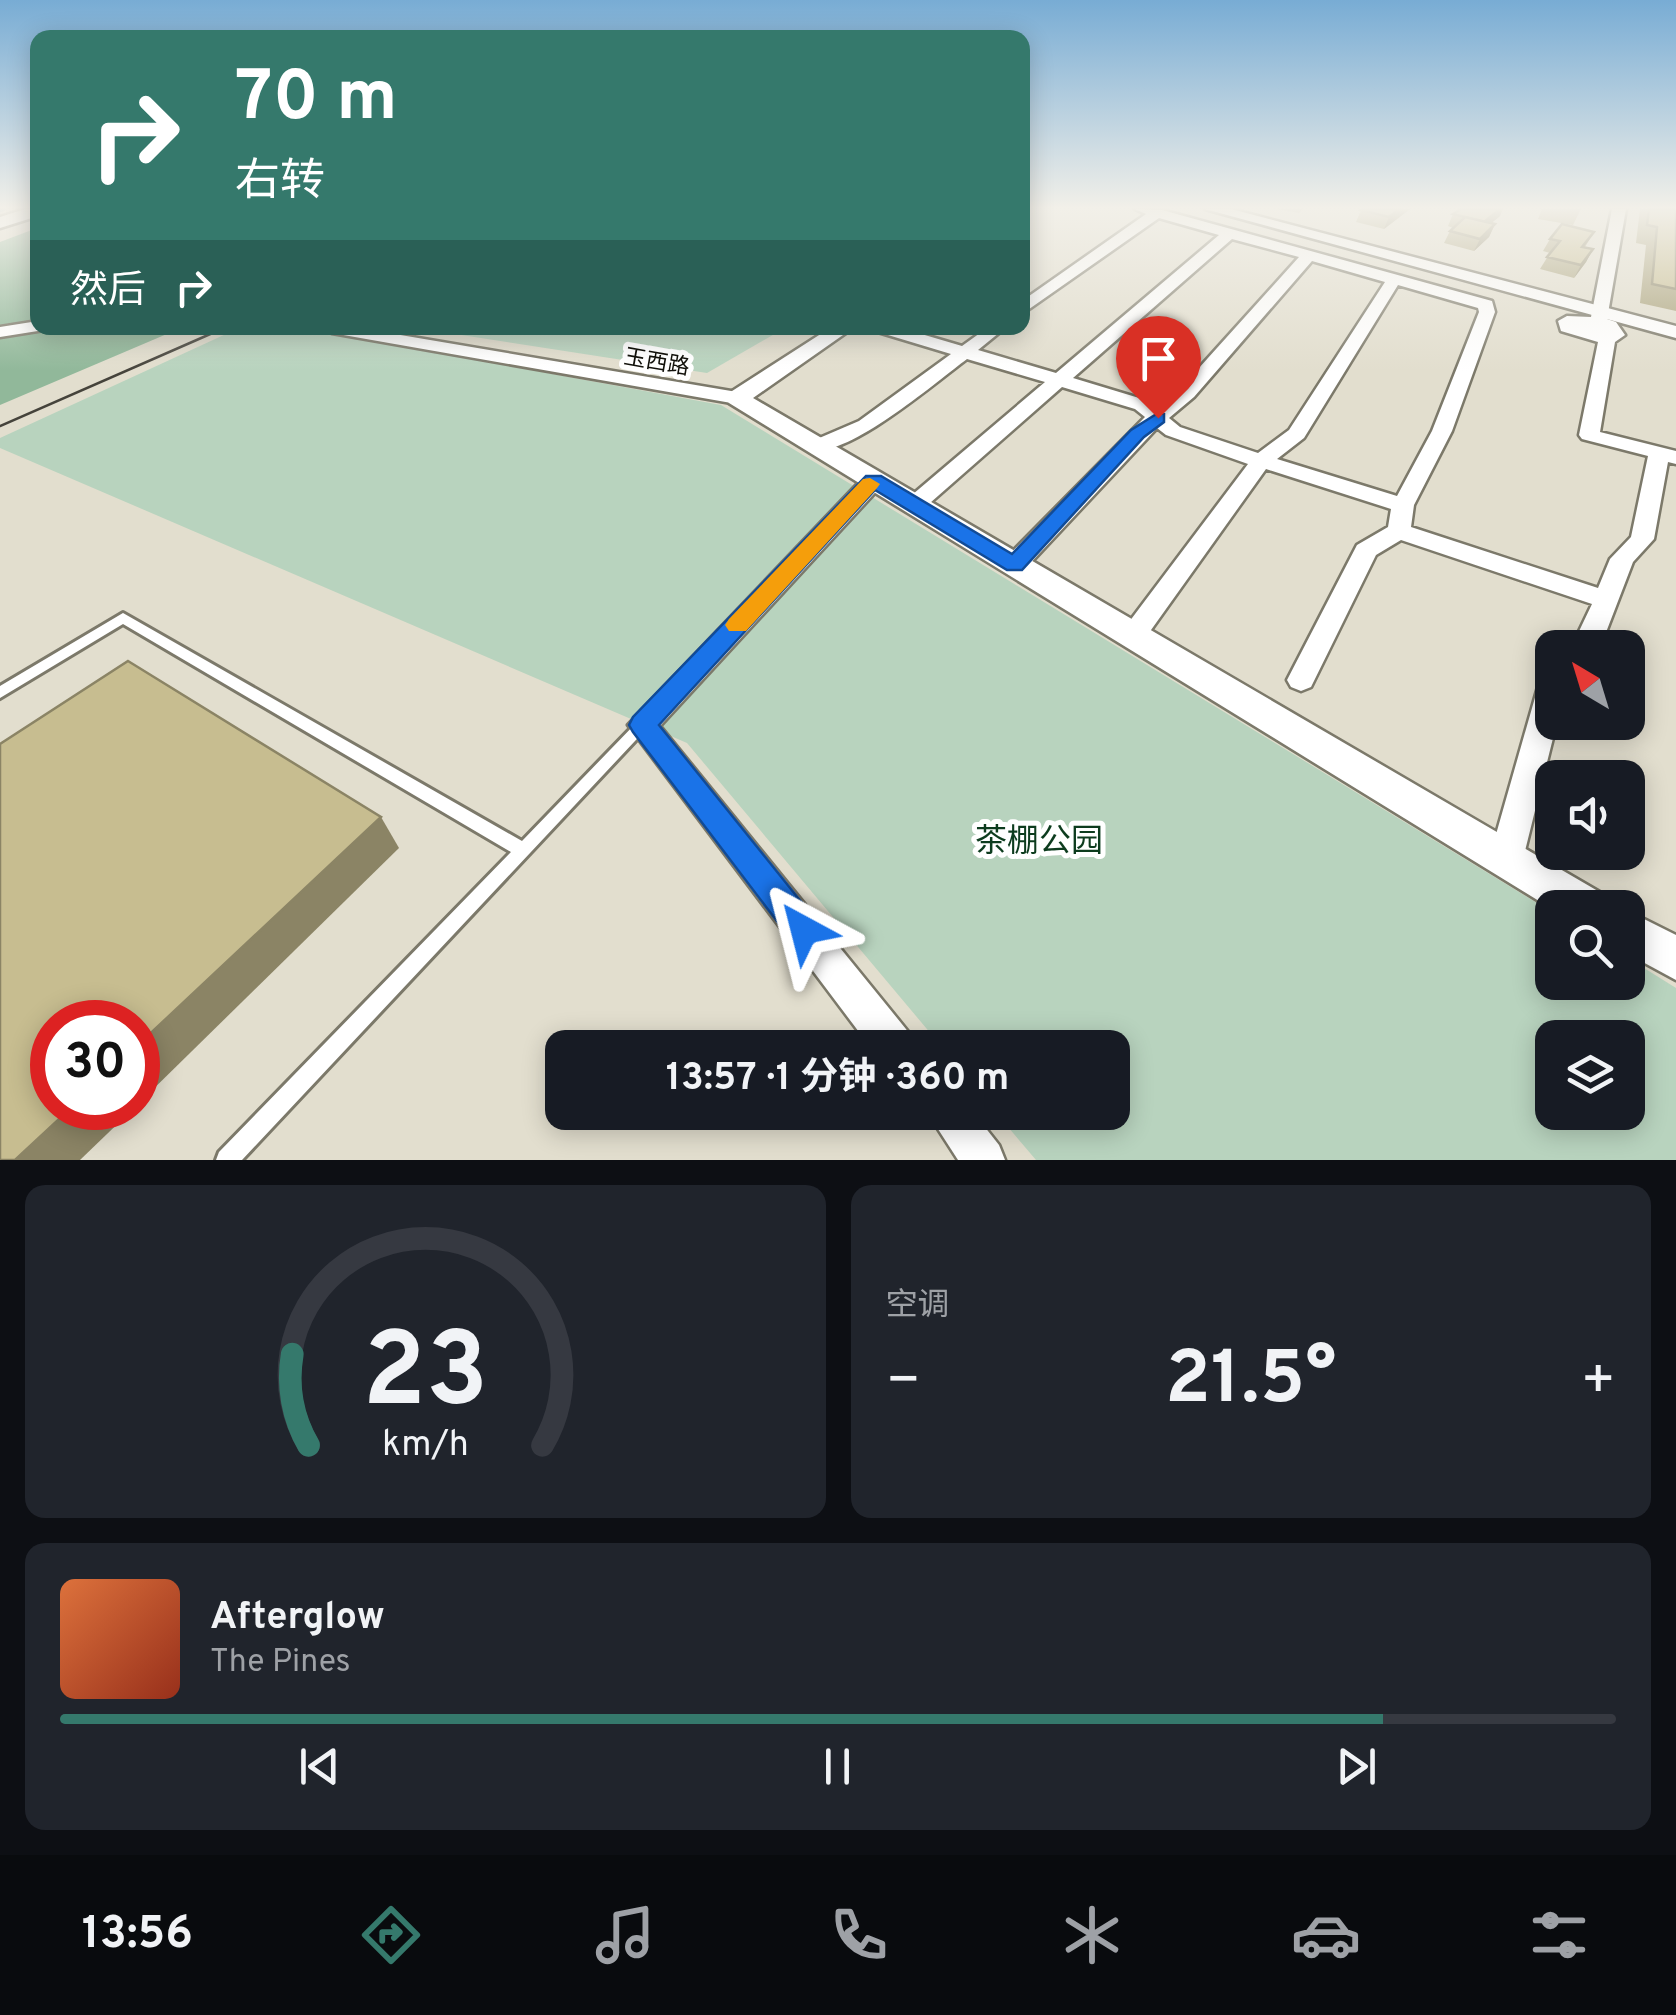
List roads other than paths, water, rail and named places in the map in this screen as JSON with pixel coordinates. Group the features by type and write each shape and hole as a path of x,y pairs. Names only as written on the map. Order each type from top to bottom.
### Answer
{"street":[{"path":"1030,302 1081,263"},
{"path":"914,505 1196,263"},
{"path":"1014,565 1138,434 1187,393 1301,263"},
{"path":"1342,263 1486,305 1488,312 1442,431 1402,505 1399,531"},
{"path":"1402,263 1601,320 1676,329"},
{"path":"1413,263 1601,320"},
{"path":"1593,630 1622,559 1642,539 1667,456 1590,435 1610,263"},
{"path":"1132,636 1261,461 1297,434 1396,278"},
{"path":"0,332 30,327"},
{"name":"玉西路","path":"372,335 737,398"},
{"path":"832,335 737,398 1558,890"},
{"path":"910,335 1142,405 1173,431 1402,505"},
{"path":"817,446 866,425 987,335"},
{"path":"874,480 643,725 882,1030"},
{"path":"1302,680 1366,550 1399,531 1608,600"},
{"path":"1506,859 1538,740"},
{"path":"1645,941 1676,959"},
{"path":"961,1130 984,1160"}],"lane":[{"path":"0,693 122,618 523,850"},
{"path":"227,1160 643,725"}],"tram line":[{"path":"0,426 208,335"}],"park label":[{"name":"茶棚公园","path":"1039,840"}]}
